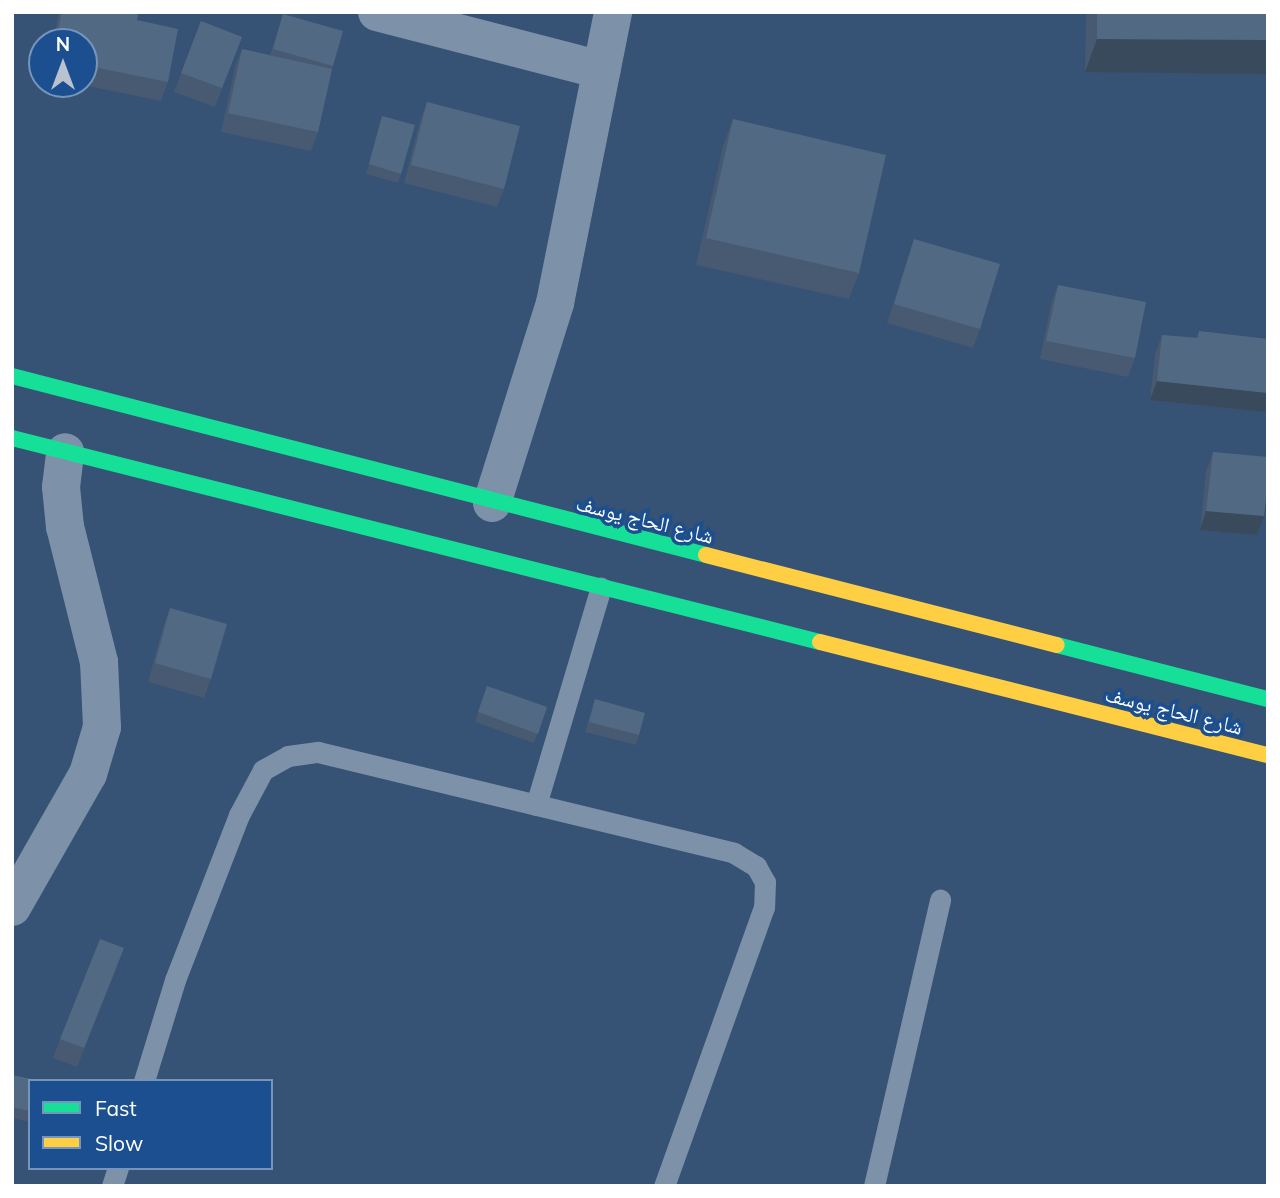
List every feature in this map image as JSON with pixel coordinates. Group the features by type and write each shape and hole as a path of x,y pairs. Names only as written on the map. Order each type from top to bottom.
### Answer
{"main road":[{"name":"شارع الحاج يوسف","path":"12,376 492,503 1268,699"},
{"name":"شارع الحاج يوسف","path":"12,438 1268,755"}],"street":[{"path":"377,12 603,70"},
{"path":"492,503 555,303 613,12"},
{"path":"12,908 88,774 102,727 99,662 65,527 61,487 65,452"}],"lane":[{"path":"536,805 601,587"},
{"path":"145,1079 175,980 239,815 263,770 288,756 318,752 734,853 756,866 765,883 764,907 664,1186"},
{"path":"874,1186 940,899"}],"building":[{"path":"62,12 139,12 137,20 178,29 168,82 98,68 98,28 58,28"},
{"path":"1097,12 1268,12 1268,40 1097,39"},
{"path":"283,14 343,31 333,66 273,49"},
{"path":"201,21 242,37 222,88 181,73"},
{"path":"242,49 332,69 318,132 228,113"},
{"path":"427,102 520,126 504,189 411,165"},
{"path":"382,116 415,125 401,174 369,164"},
{"path":"733,119 886,155 859,273 706,238"},
{"path":"914,239 1000,264 980,329 894,304"},
{"path":"1058,285 1146,302 1135,358 1046,341"},
{"path":"1199,331 1268,339 1268,393 1157,381 1162,335 1198,338"},
{"path":"1213,452 1268,457 1264,516 1206,511"},
{"path":"170,608 227,624 211,679 155,663"},
{"path":"487,686 547,707 538,734 478,712"},
{"path":"595,699 645,713 639,735 589,722"},
{"path":"100,939 124,948 84,1048 60,1039"},
{"path":"12,1075 31,1079 28,1079 28,1111 12,1107"}],"traffic: fast":[{"path":"12,376 706,555"},
{"path":"12,438 820,642"},
{"path":"1057,645 1268,699"}],"traffic: slow":[{"path":"706,555 1057,645"},
{"path":"820,642 1268,755"}]}
